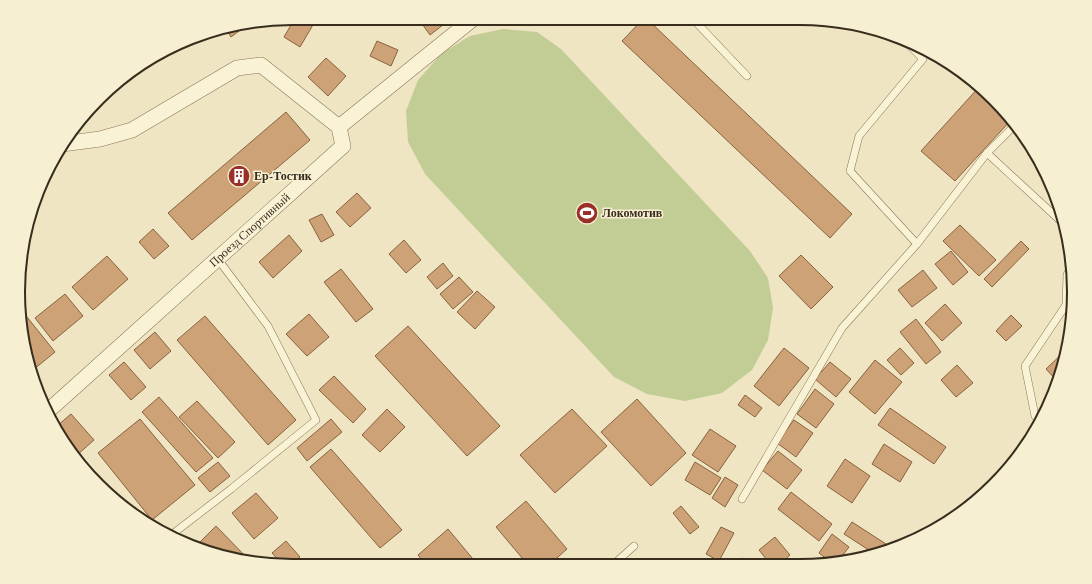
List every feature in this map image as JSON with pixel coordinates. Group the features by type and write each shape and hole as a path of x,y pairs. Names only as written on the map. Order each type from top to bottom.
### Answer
{"street":[{"path":"71,143 100,139 132,130 237,68 261,65 339,127 465,25"},
{"name":"Проезд Спортивный","path":"52,408 343,146 339,127"}],"lane":[{"path":"699,25 747,76"},
{"path":"917,53 924,59 859,136 850,171 917,244"},
{"path":"742,499 842,328 917,244 987,154 1012,129"},
{"path":"987,154 1056,217"},
{"path":"176,532 232,489 316,420 268,326 217,258"},
{"path":"1036,417 1025,366 1066,305 1067,286"},
{"path":"620,559 634,546"}],"green space":[{"name":"Локомотив","path":"503,29 537,32 561,49 750,251 768,278 773,308 768,340 752,370 722,393 685,401 647,394 614,377 425,174 408,142 406,111 418,80 441,54 470,36"}],"building":[{"path":"291,25 313,25 300,47 284,37"},
{"path":"423,25 443,25 430,35"},
{"path":"637,25 653,25 852,214 830,238 622,41"},
{"path":"240,30 231,37 228,33"},
{"path":"377,41 398,50 391,66 370,56"},
{"path":"326,58 346,76 328,96 308,77"},
{"path":"976,91 1008,124 955,181 921,151"},
{"name":"Ер-Тостик","path":"286,112 310,140 192,240 168,213"},
{"path":"357,193 371,208 350,227 336,212"},
{"path":"322,214 334,235 321,242 309,220"},
{"path":"960,225 996,260 979,276 943,241"},
{"path":"153,229 169,246 154,259 139,242"},
{"path":"289,235 302,251 273,278 259,262"},
{"path":"404,240 421,260 406,273 389,254"},
{"path":"1021,241 1029,249 992,287 984,279"},
{"path":"951,251 968,272 953,285 935,264"},
{"path":"801,255 833,287 811,309 779,276"},
{"path":"107,256 128,279 93,310 72,287"},
{"path":"443,263 453,276 437,289 427,277"},
{"path":"341,269 373,309 356,322 324,282"},
{"path":"923,270 937,288 912,307 898,290"},
{"path":"459,277 473,292 453,309 440,294"},
{"path":"477,291 495,307 475,329 457,312"},
{"path":"65,294 83,316 53,341 35,318"},
{"path":"945,304 962,323 942,341 925,323"},
{"path":"309,314 329,337 307,356 286,334"},
{"path":"1011,315 1022,326 1006,341 996,331"},
{"path":"26,316 55,352 36,368 30,344"},
{"path":"205,316 296,420 268,445 177,340"},
{"path":"916,319 941,352 926,364 900,332"},
{"path":"408,326 500,426 467,456 375,356"},
{"path":"155,332 171,351 150,369 134,350"},
{"path":"784,348 809,368 779,406 754,386"},
{"path":"900,348 914,363 901,375 887,360"},
{"path":"1059,357 1053,377 1046,369"},
{"path":"875,360 902,382 875,414 849,392"},
{"path":"124,362 146,387 131,400 109,375"},
{"path":"830,362 851,379 836,397 815,379"},
{"path":"957,365 973,383 956,397 941,380"},
{"path":"334,376 366,409 353,423 319,390"},
{"path":"815,389 834,404 816,428 797,414"},
{"path":"745,395 762,408 755,417 738,405"},
{"path":"159,397 213,458 196,472 142,412"},
{"path":"637,399 686,453 651,486 601,432"},
{"path":"197,401 235,442 218,458 179,417"},
{"path":"890,408 946,447 934,464 878,425"},
{"path":"387,409 405,427 380,452 362,435"},
{"path":"572,409 607,446 555,493 520,455"},
{"path":"71,414 94,440 79,453 60,424"},
{"path":"140,419 195,485 153,520 98,453"},
{"path":"331,419 342,432 307,461 297,448"},
{"path":"794,420 813,433 796,457 777,443"},
{"path":"710,429 736,446 718,472 692,455"},
{"path":"884,444 912,462 900,482 872,464"},
{"path":"331,449 402,530 380,548 310,467"},
{"path":"778,451 802,470 787,489 762,470"},
{"path":"845,459 870,476 852,503 827,486"},
{"path":"218,462 230,476 210,492 198,478"},
{"path":"695,462 721,478 710,495 685,480"},
{"path":"725,477 738,485 725,507 712,498"},
{"path":"791,492 832,524 819,541 778,509"},
{"path":"256,493 278,518 254,539 232,513"},
{"path":"526,501 567,549 556,559 523,559 496,527"},
{"path":"681,506 699,527 690,534 673,513"},
{"path":"852,522 886,544 869,550 844,534"},
{"path":"216,526 244,555 223,550 199,543"},
{"path":"721,527 734,533 720,559 715,559 706,554"},
{"path":"448,529 473,559 421,559 418,555"},
{"path":"832,534 849,547 842,556 825,558 819,553"},
{"path":"775,537 790,555 786,559 766,559 759,550"},
{"path":"286,541 300,557 298,559 277,558 272,553"}],"place":[{"name":"Ер-Тостик","path":"239,176"},
{"name":"Локомотив","path":"587,213"}]}
